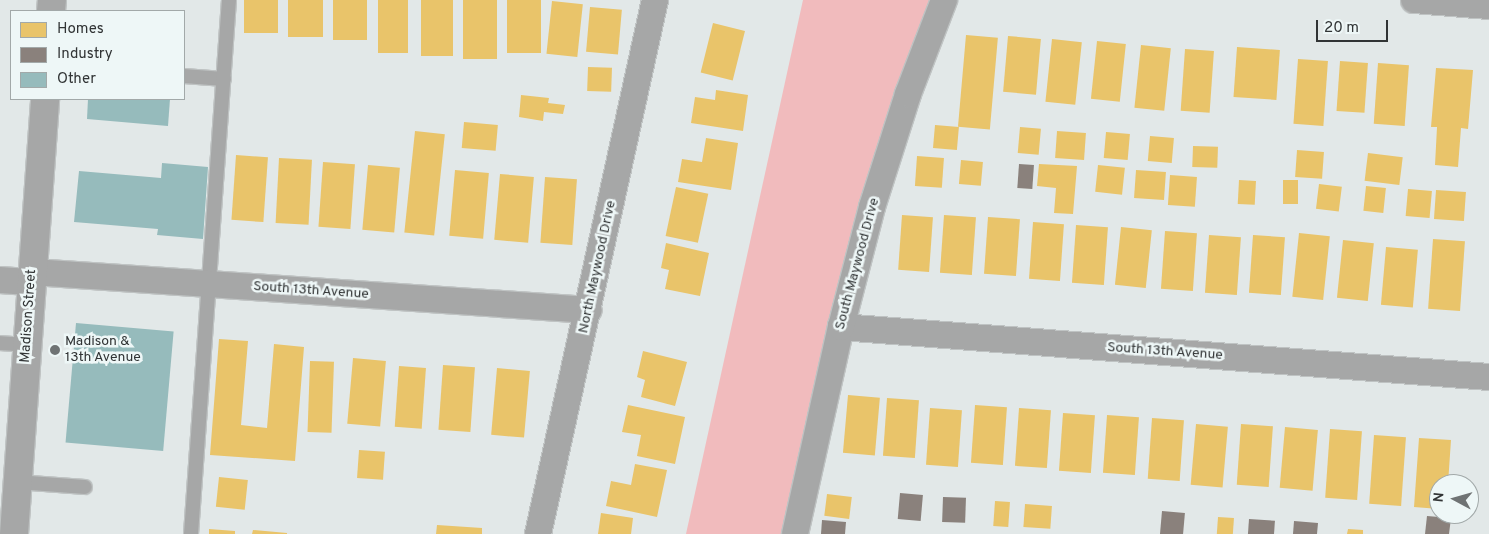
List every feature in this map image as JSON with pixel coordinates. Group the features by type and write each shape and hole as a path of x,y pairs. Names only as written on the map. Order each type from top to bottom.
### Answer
{"main road":[{"name":"Madison Street","path":"14,534 45,100"}],"street":[{"name":"North Maywood Drive","path":"538,534 589,310 655,0"},
{"name":"South Maywood Drive","path":"795,534 841,327 896,132 944,0"},
{"path":"1414,0 1489,6"},
{"name":"South 13th Avenue","path":"0,280 32,277 209,284 589,310"},
{"name":"South 13th Avenue","path":"841,327 1489,377"}],"lane":[{"path":"191,534 229,0"},
{"path":"185,76 224,79"},
{"path":"0,343 27,344"},
{"path":"17,482 85,487"}],"shaded area":[{"path":"803,0 932,0 783,534 686,534"}],"building: Homes":[{"path":"244,0 278,0 278,33 244,33"},
{"path":"288,0 323,0 323,37 288,37"},
{"path":"333,0 367,0 367,40 333,40"},
{"path":"378,0 408,0 408,53 378,53"},
{"path":"421,0 453,0 453,56 421,56"},
{"path":"463,0 497,0 497,59 463,59"},
{"path":"507,0 541,0 541,53 507,53"},
{"path":"552,1 583,4 577,57 546,54"},
{"path":"590,7 622,10 618,55 586,52"},
{"path":"713,23 745,31 733,80 701,72"},
{"path":"966,35 998,38 990,129 958,127"},
{"path":"1008,36 1041,39 1036,95 1003,92"},
{"path":"1052,39 1082,42 1075,105 1045,102"},
{"path":"1097,41 1126,44 1120,102 1091,99"},
{"path":"1141,45 1171,48 1164,111 1134,108"},
{"path":"1237,47 1280,50 1276,100 1234,97"},
{"path":"1185,49 1214,51 1210,113 1181,111"},
{"path":"1298,59 1328,61 1323,126 1293,124"},
{"path":"1340,61 1368,63 1364,113 1337,111"},
{"path":"1378,63 1409,65 1405,126 1374,124"},
{"path":"588,67 612,68 611,92 587,91"},
{"path":"1436,68 1473,70 1468,129 1461,128 1458,167 1435,165 1437,127 1431,127"},
{"path":"716,90 748,95 743,131 691,123 695,97 715,100"},
{"path":"521,95 549,98 548,103 565,105 563,114 544,112 543,121 519,117"},
{"path":"464,122 498,125 496,151 462,148"},
{"path":"935,125 959,127 957,150 933,148"},
{"path":"1020,127 1041,129 1039,155 1018,153"},
{"path":"415,131 445,134 434,236 404,232"},
{"path":"1057,131 1086,133 1084,160 1055,158"},
{"path":"1106,132 1130,134 1128,160 1104,158"},
{"path":"1150,136 1174,138 1172,163 1148,161"},
{"path":"706,138 738,143 731,190 678,182 682,159 702,162"},
{"path":"1193,146 1218,147 1217,168 1192,167"},
{"path":"1297,150 1324,152 1322,179 1295,177"},
{"path":"1368,153 1403,157 1399,185 1365,181"},
{"path":"236,155 268,157 263,222 231,220"},
{"path":"917,156 944,158 942,188 915,186"},
{"path":"279,158 312,160 309,225 276,223"},
{"path":"961,160 983,162 981,186 959,184"},
{"path":"323,162 355,164 350,229 318,227"},
{"path":"1039,164 1077,166 1073,214 1054,213 1056,188 1037,186"},
{"path":"368,165 400,168 394,233 362,230"},
{"path":"1098,165 1125,168 1122,195 1095,192"},
{"path":"455,170 489,173 483,239 449,236"},
{"path":"1136,170 1166,172 1164,200 1134,198"},
{"path":"500,174 534,177 528,243 494,240"},
{"path":"1170,175 1197,177 1195,207 1168,205"},
{"path":"545,177 577,179 572,245 540,243"},
{"path":"1239,180 1256,181 1255,205 1238,204"},
{"path":"1283,180 1298,180 1298,204 1283,204"},
{"path":"1319,184 1342,187 1339,212 1316,209"},
{"path":"1366,186 1386,188 1383,213 1363,211"},
{"path":"676,187 708,194 698,243 666,236"},
{"path":"1408,189 1432,191 1430,218 1406,216"},
{"path":"1436,190 1466,192 1464,221 1434,219"},
{"path":"902,215 933,217 929,272 898,270"},
{"path":"944,215 976,217 972,275 940,273"},
{"path":"988,217 1020,219 1016,276 984,274"},
{"path":"1033,222 1064,224 1060,281 1029,279"},
{"path":"1076,225 1108,227 1104,285 1072,283"},
{"path":"1121,227 1152,230 1146,288 1115,285"},
{"path":"1165,231 1197,233 1193,291 1161,289"},
{"path":"1299,233 1330,236 1323,300 1292,297"},
{"path":"1209,235 1241,237 1237,295 1205,293"},
{"path":"1253,235 1285,237 1281,295 1249,293"},
{"path":"1433,239 1465,241 1460,311 1428,309"},
{"path":"1343,240 1374,243 1368,301 1337,298"},
{"path":"666,243 709,253 700,296 665,289 669,270 661,268"},
{"path":"1386,247 1418,250 1413,308 1381,305"},
{"path":"219,339 248,341 241,425 267,428 274,344 304,347 295,461 210,455"},
{"path":"643,351 687,362 675,406 641,397 645,380 637,377"},
{"path":"353,358 386,361 380,427 347,424"},
{"path":"310,361 334,362 332,433 308,432"},
{"path":"443,365 475,367 470,432 438,430"},
{"path":"399,366 426,368 422,429 395,427"},
{"path":"497,368 530,371 524,438 491,435"},
{"path":"848,395 880,398 875,456 843,453"},
{"path":"887,398 919,400 915,458 883,456"},
{"path":"628,405 685,417 675,464 637,456 641,435 622,432"},
{"path":"975,405 1007,407 1003,465 971,463"},
{"path":"930,408 962,410 958,467 926,465"},
{"path":"1019,408 1051,410 1047,468 1015,466"},
{"path":"1063,413 1095,415 1091,473 1059,471"},
{"path":"1107,415 1139,417 1135,475 1103,473"},
{"path":"1152,418 1184,420 1180,481 1148,479"},
{"path":"1196,424 1228,427 1223,488 1191,485"},
{"path":"1241,424 1273,426 1269,487 1237,485"},
{"path":"1285,427 1318,430 1313,491 1280,488"},
{"path":"1330,429 1362,431 1357,500 1325,498"},
{"path":"1374,435 1406,437 1401,506 1369,504"},
{"path":"1419,438 1451,440 1449,474 1429,474 1429,508 1414,507"},
{"path":"359,450 385,452 383,480 357,478"},
{"path":"635,464 667,470 657,517 606,506 611,481 631,485"},
{"path":"219,477 248,480 245,510 216,507"},
{"path":"827,494 852,497 849,519 824,516"},
{"path":"995,501 1010,502 1008,527 993,526"},
{"path":"1025,504 1052,506 1050,529 1023,527"},
{"path":"601,513 633,518 631,534 598,534"},
{"path":"1218,517 1234,518 1233,534 1217,534"},
{"path":"437,525 482,528 482,534 436,534"},
{"path":"209,529 235,531 235,534 209,534"},
{"path":"1348,529 1363,530 1363,534 1347,534"},
{"path":"253,530 287,533 287,534 252,534"}],"building: Industry":[{"path":"1019,164 1034,165 1032,189 1017,188"},
{"path":"900,493 923,495 921,521 898,519"},
{"path":"943,497 966,498 965,523 942,522"},
{"path":"1162,511 1185,513 1183,534 1160,534"},
{"path":"1427,516 1429,516 1429,524 1450,524 1449,534 1425,534"},
{"path":"1249,519 1275,521 1274,534 1248,534"},
{"path":"822,520 846,522 845,534 821,534"},
{"path":"1294,521 1318,523 1317,534 1293,534"}],"building: Other":[{"path":"88,100 170,100 168,126 87,119"},
{"path":"162,163 208,167 203,239 157,235 158,229 74,222 79,171 161,178"},
{"path":"76,323 174,332 163,451 66,443"}],"place":[{"name":"Madison & 13th Avenue","path":"55,350"}]}
